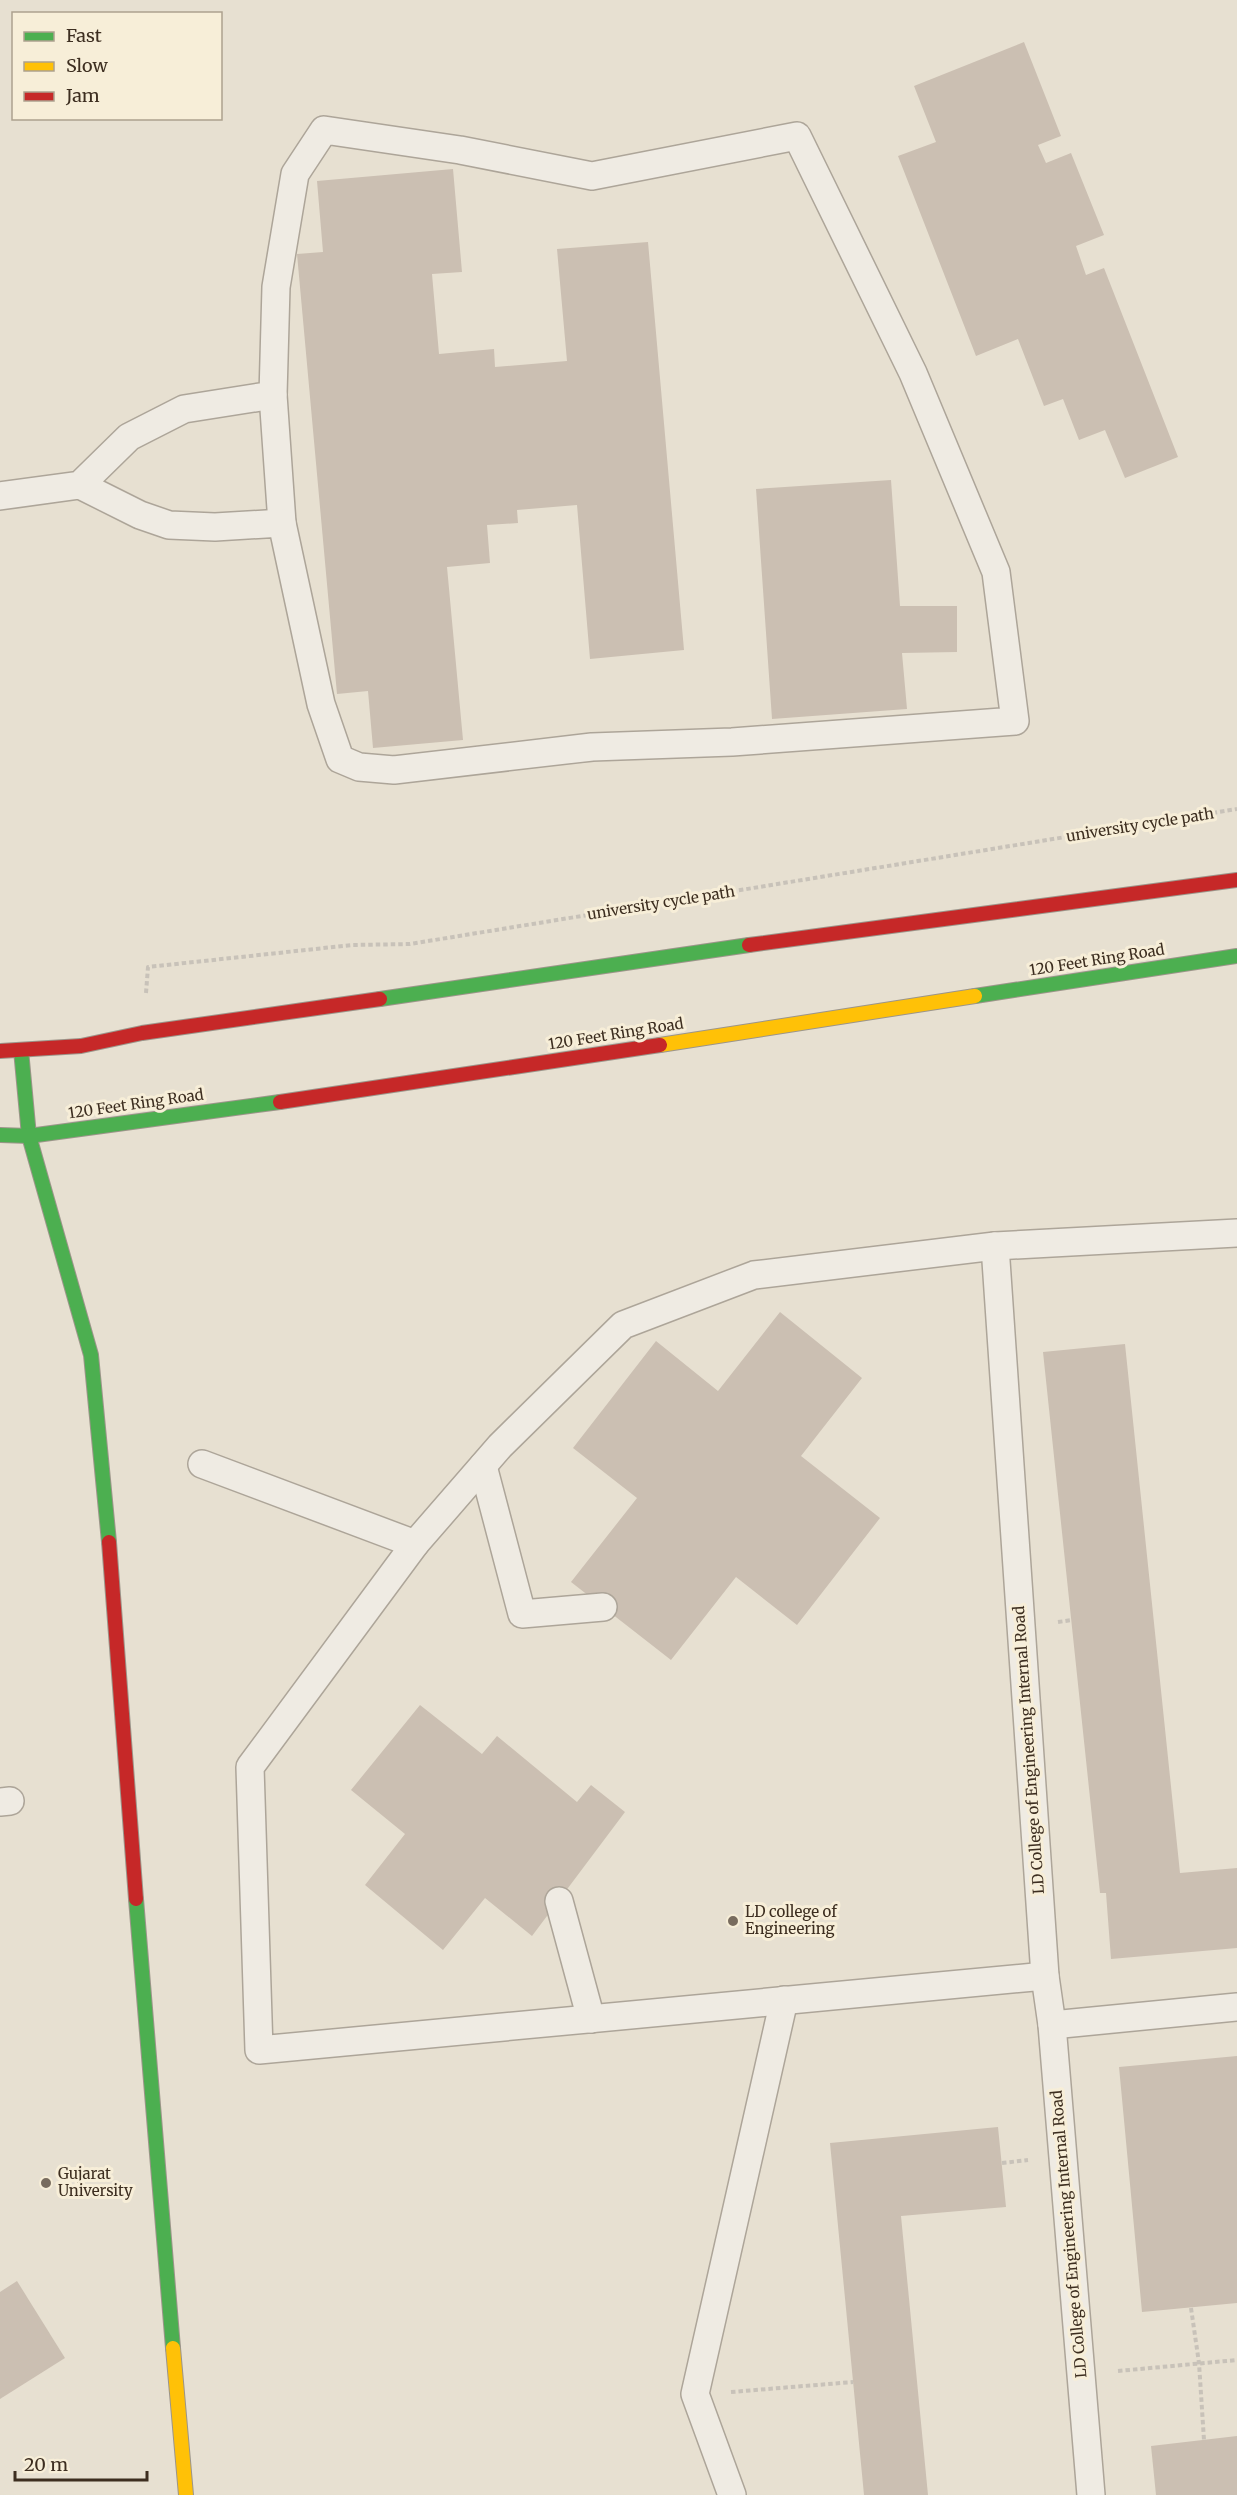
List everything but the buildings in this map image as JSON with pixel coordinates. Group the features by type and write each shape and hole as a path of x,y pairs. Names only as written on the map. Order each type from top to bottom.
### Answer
{"main road":[{"path":"0,1051 81,1046 142,1033 843,931 1237,880"},
{"name":"120 Feet Ring Road","path":"0,1135 29,1136 374,1089 1237,956"},
{"path":"21,1050 29,1136 91,1355 114,1593 150,2084 186,2495"}],"lane":[{"path":"324,130 459,150 592,176 796,136 913,373 996,572 1015,721 732,742 592,747 394,770 359,767 340,759 321,704 282,523 273,395 276,287 295,174 324,130"},
{"path":"80,485 129,437 184,409 273,395"},
{"path":"0,496 80,485 140,515 169,525 215,527 282,523"},
{"path":"1045,1976 259,2050 250,1767 415,1544 483,1467 623,1325 754,1275 995,1246 1237,1233"},
{"name":"LD College of Engineering Internal Road","path":"995,1246 1045,1976 1052,2025 1091,2495"},
{"path":"202,1464 415,1544"},
{"path":"483,1467 522,1614 603,1607"},
{"path":"558,1901 591,2019"},
{"path":"732,2495 695,2395 784,2000"},
{"path":"1052,2025 1237,2007"}],"path":[{"name":"university cycle path","path":"142,1033 148,967 352,945 410,944 1237,810"},
{"path":"1191,2308 1199,2363 1204,2440"},
{"path":"1081,2374 1237,2360"},
{"path":"695,2395 853,2382"}],"traffic: fast":[{"path":"380,999 749,945"},
{"path":"975,996 1237,956"},
{"path":"21,1050 29,1136 91,1355 109,1542"},
{"path":"0,1135 29,1136 280,1102"},
{"path":"136,1899 173,2348"}],"traffic: slow":[{"path":"660,1045 975,996"},
{"path":"173,2348 186,2495"}],"traffic: jam":[{"path":"749,945 1237,880"},
{"path":"0,1051 81,1046 142,1033 380,999"},
{"path":"280,1102 660,1045"},
{"path":"109,1542 136,1899"}],"place":[{"name":"LD college of Engineering","path":"733,1921"},
{"name":"Gujarat University","path":"46,2183"}]}
